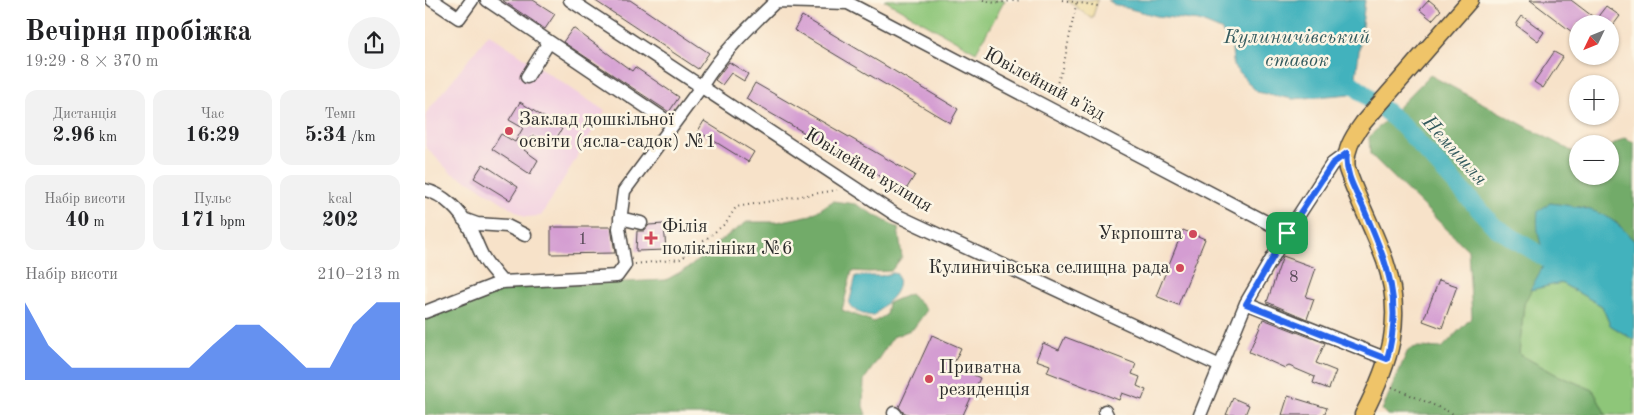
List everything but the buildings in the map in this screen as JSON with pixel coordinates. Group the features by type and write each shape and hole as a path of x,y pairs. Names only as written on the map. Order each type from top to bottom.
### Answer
{"main road":[{"path":"1363,415 1380,382 1394,328 1395,314 1390,281 1379,245 1347,169 1347,153 1350,142 1363,123 1470,0"}],"street":[{"path":"432,0 459,18 472,0"},
{"path":"487,0 673,125"},
{"name":"Ювілейна вулиця","path":"570,0 896,215 1220,366"},
{"name":"Ювілейний в'їзд","path":"701,88 710,73 751,25 776,1 847,3 1287,233"},
{"path":"527,77 549,42"},
{"path":"425,312 502,282 617,276 625,265 619,228 624,191 701,88"},
{"path":"1200,415 1246,304 1287,233 1332,164 1347,153"},
{"path":"425,190 435,192 446,199 463,218 483,257 502,282"},
{"path":"463,218 477,224 507,226 525,235"},
{"path":"620,218 641,224"},
{"path":"1246,304 1387,359"}],"path":[{"path":"983,0 995,3 1022,0"},
{"path":"1062,0 1098,6"},
{"path":"1047,108 1063,68 1077,2"},
{"path":"625,265 681,259 726,223 736,207 854,187"},
{"path":"1380,382 1457,415"}],"shaded area":[{"name":"Заклад дошкільної освіти (ясла-садок) №1","path":"489,34 605,111 541,216 525,217 472,183 451,173 425,146 426,113"}],"green space":[{"path":"884,0 1005,0 976,52"},
{"path":"1430,75 1569,150 1569,185 1619,185 1619,141 1624,138 1634,142 1634,241 1617,223 1586,208 1550,203 1540,244 1547,259 1524,304 1519,354 1557,375 1593,390 1606,415 1387,415 1382,410 1408,350 1416,347 1442,348 1472,317 1468,250 1370,154 1369,137"},
{"path":"833,201 855,204 898,228 902,257 891,271 852,271 842,310 874,322 886,315 888,303 910,294 927,310 913,329 893,337 864,380 863,406 866,415 425,415 425,318 499,288 666,280 691,266 721,240 747,222 777,222 811,215"},
{"path":"1561,283 1602,306 1610,325 1634,340 1634,415 1606,415 1593,390 1557,375 1519,354 1524,303 1530,290"}],"sand":[{"path":"1067,0 1098,0 1092,19"}],"water":[{"name":"Кулиничівський ставок","path":"1108,0 1365,0 1356,77 1350,94 1293,99 1257,92 1233,66 1232,46 1221,30 1199,21 1157,16 1115,5"},
{"path":"1550,203 1567,205 1602,214 1619,226 1634,241 1634,340 1610,325 1602,306 1561,283 1530,290 1547,259 1539,236 1537,224 1538,211"},
{"path":"897,274 898,287 896,292 874,316 864,314 851,307 849,304 856,276 881,276"}],"waterway":[{"name":"Немишля","path":"1336,71 1400,123 1495,227 1567,269"}],"place":[{"name":"Заклад дошкільної освіти (ясла-садок) №1","path":"509,131"},
{"name":"Укрпошта","path":"1193,234"},
{"name":"Філія поліклініки №6","path":"651,238"},
{"name":"Кулиничівська селищна рада","path":"1180,268"},
{"name":"Приватна резиденція","path":"929,379"}],"route":[{"path":"1347,153 1347,169 1351,181 1379,245 1390,281 1395,314 1392,342 1387,359 1246,304 1287,233 1332,164 1347,153"}]}
